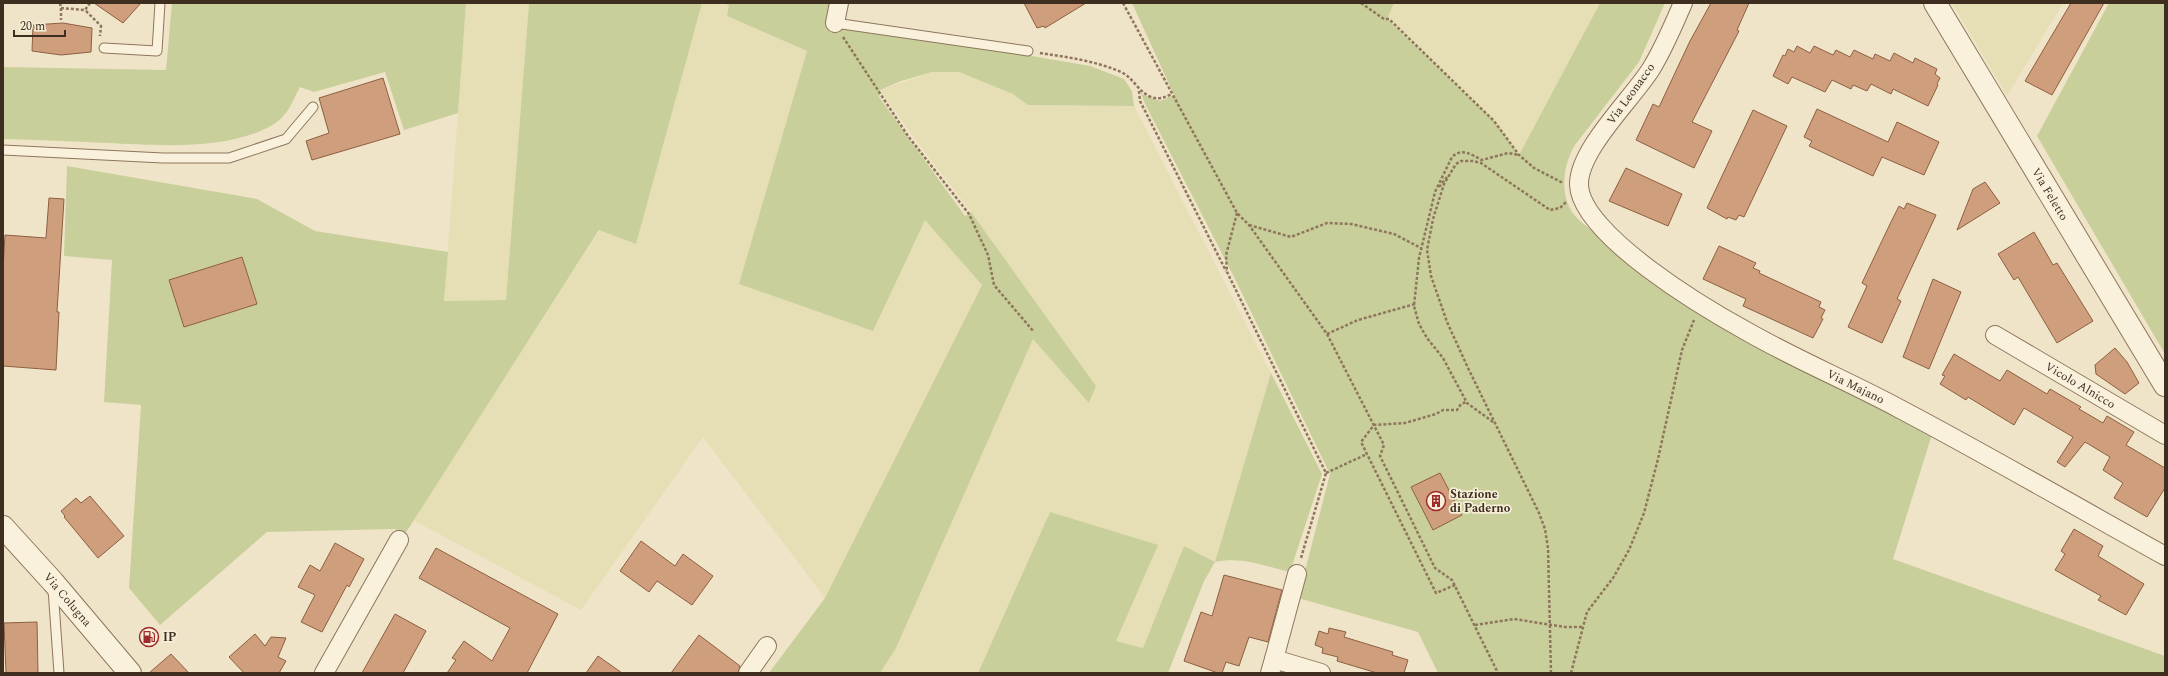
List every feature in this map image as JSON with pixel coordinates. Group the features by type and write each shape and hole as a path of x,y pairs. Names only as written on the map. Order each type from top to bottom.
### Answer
{"street":[{"path":"835,23 839,3"},
{"name":"Via Leonacco","path":"1571,184 1585,159 1650,71 1667,40 1683,3"},
{"name":"Via Feletto","path":"1935,3 2165,385"},
{"name":"Via Majano","path":"1571,184 1581,196 1596,223 1616,242 1666,280 1705,306 1790,355 1899,408 2165,556"},
{"name":"Vicolo Alnicco","path":"1995,335 2165,435"},
{"name":"Via Colugna","path":"3,527 53,582 130,673"},
{"path":"324,673 399,540"},
{"path":"1297,574 1272,666 1321,673"},
{"path":"748,673 767,646"}],"lane":[{"path":"104,48 157,50 160,3"},
{"path":"835,23 1028,51"},
{"path":"3,150 163,158 229,158 286,140 313,107"},
{"path":"53,582 59,673"}],"path":[{"path":"60,3 61,20"},
{"path":"85,10 90,3"},
{"path":"1123,3 1238,213 1249,225 1327,334 1384,444 1380,456 1434,568 1452,580 1498,673"},
{"path":"1361,3 1384,19 1389,19 1494,121 1519,155 1534,168 1571,184"},
{"path":"61,8 85,10 101,26 99,48 104,48"},
{"path":"835,23 908,136 968,214 988,256 994,286 1034,332"},
{"path":"1028,51 1091,63 1123,72 1139,91 1159,99 1172,94"},
{"path":"1139,91 1140,101 1227,272 1326,473 1297,574"},
{"path":"1494,422 1466,402 1443,358 1427,338 1419,324 1415,304 1422,248 1435,192 1452,157 1457,152 1464,151 1482,160 1508,153 1519,155"},
{"path":"1435,192 1461,161 1473,160 1493,171 1544,207 1550,210 1560,208"},
{"path":"1452,171 1439,197 1428,237 1427,250 1431,276 1447,322 1545,529 1548,548 1550,673"},
{"path":"1227,272 1226,255 1238,213"},
{"path":"1249,225 1291,237 1327,223 1351,224 1394,234 1422,248"},
{"path":"1327,334 1358,320 1415,304"},
{"path":"1571,673 1587,612 1613,578 1629,550 1644,513 1658,459 1682,350 1693,322 1705,306"},
{"path":"1454,585 1436,593 1361,442 1374,425 1405,423 1436,414 1443,410 1457,410 1461,404 1466,402"},
{"path":"1326,473 1367,454"},
{"path":"1475,625 1514,619 1565,628 1583,627"}],"shaded area":[{"path":"466,3 529,3 506,300 444,301"},
{"path":"702,3 729,5 727,16 807,51 739,284 873,331 925,219 982,285 825,598 703,437 581,610 413,520 600,230 636,243"},
{"path":"1394,3 1600,3 1519,155 1494,121 1387,19"},
{"path":"1952,3 2063,3 2007,96"},
{"path":"933,72 959,72 1013,94 1028,105 1134,106 1271,373 1215,562 1184,546 1143,648 1116,641 1050,512 978,673 880,673 896,648 1033,339 1089,403 1096,386 971,212 912,135 880,90"}],"green space":[{"path":"172,3 466,3 458,113 404,130 385,72 314,92 300,87 288,110 277,122 259,132 239,138 217,142 149,145 3,139 3,67 166,70"},
{"path":"529,3 702,3 636,244 599,230 405,534 395,529 267,532 160,625 129,588 141,405 104,402 112,260 64,256 67,166 257,199 315,231 448,252 444,301 506,300"},
{"path":"720,3 833,3 834,28 1026,55 1090,66 1124,79 1132,91 1134,106 1028,105 1013,94 959,72 932,72 901,81 880,90 879,97 965,216 971,212 1096,386 1089,403 1033,339 896,648 880,673 769,673 825,598 982,285 925,220 873,331 739,284 807,51 727,16 729,5"},
{"path":"1132,3 1394,3 1387,19 1494,121 1519,155 1600,3 1665,3 1639,62 1575,145 1571,153 1567,163 1564,183 1565,193 1572,212 1583,224 1616,248 1934,428 1893,559 2165,656 2165,673 1438,673 1418,632 1298,598 1330,474 1233,275 1146,106 1141,94 1160,101 1174,95"},
{"path":"2109,3 2165,3 2165,354 2037,136"},
{"path":"1271,373 1322,474 1290,572 1244,561 1225,560 1215,562"},
{"path":"1050,512 1158,545 1116,641 1143,648 1184,546 1215,562 1204,581 1168,673 978,673"}],"building":[{"path":"94,3 141,3 123,23"},
{"path":"1024,3 1086,3 1045,28 1044,26 1037,28"},
{"path":"1711,3 1749,3 1737,30 1739,31 1692,122 1712,131 1694,168 1636,140 1653,104 1659,107 1690,41"},
{"path":"2071,3 2104,3 2052,95 2025,81"},
{"path":"63,23 92,28 91,52 61,55 32,51 33,25"},
{"path":"1797,46 1810,53 1814,46 1833,55 1836,50 1850,57 1854,50 1873,59 1875,54 1890,61 1894,53 1913,63 1915,58 1937,69 1935,74 1940,78 1928,106 1893,89 1891,94 1871,84 1867,91 1853,85 1851,89 1832,80 1825,92 1792,77 1788,84 1773,76 1783,55 1785,56 1788,49 1794,52"},
{"path":"383,78 400,134 312,160 306,141 329,133 319,98"},
{"path":"1817,109 1888,142 1897,122 1939,142 1924,175 1882,157 1873,176 1809,146 1812,141 1804,137"},
{"path":"1753,110 1787,126 1744,217 1739,215 1736,220 1728,217 1727,219 1707,208"},
{"path":"1626,168 1682,194 1668,226 1609,201"},
{"path":"1985,182 2000,203 1957,230 1973,189"},
{"path":"49,198 64,199 57,312 59,312 56,370 3,366 3,268 5,235 46,238"},
{"path":"1907,203 1936,215 1897,299 1901,301 1882,343 1848,327 1867,286 1862,283 1890,224 1899,206 1904,209"},
{"path":"2034,232 2053,265 2057,263 2093,321 2057,343 2018,277 2014,280 1998,254"},
{"path":"1719,246 1756,263 1753,268 1760,271 1759,273 1821,302 1819,307 1825,310 1821,318 1823,319 1813,338 1743,306 1746,299 1703,279"},
{"path":"242,257 257,304 184,327 169,280"},
{"path":"1933,279 1961,292 1929,369 1903,357"},
{"path":"2115,348 2127,362 2139,383 2125,394 2096,374 2095,365"},
{"path":"1954,354 2000,381 2007,370 2047,394 2050,389 2081,407 2079,409 2103,423 2107,416 2134,432 2126,445 2165,468 2165,488 2147,517 2114,498 2123,483 2103,470 2110,457 2085,442 2065,467 2057,462 2073,437 2024,408 2014,425 1968,397 1966,400 1940,384 1945,376 1942,375"},
{"name":"Stazione di Paderno","path":"1440,473 1462,515 1433,530 1411,487"},
{"path":"90,496 124,536 98,558 64,517 65,516 61,511 76,498 81,503"},
{"path":"2074,529 2103,546 2098,556 2144,584 2126,615 2098,600 2101,596 2055,570 2065,554 2061,551"},
{"path":"641,541 675,566 683,554 713,576 692,605 657,581 649,592 620,571"},
{"path":"335,543 364,559 349,587 347,585 322,632 301,622 315,595 298,587 310,565 320,571"},
{"path":"436,548 558,614 527,673 447,673 456,660 452,658 464,641 492,661 510,628 419,578"},
{"path":"1224,575 1282,590 1268,642 1249,637 1239,666 1226,662 1222,673 1218,673 1184,661 1201,612 1212,616"},
{"path":"395,614 426,631 403,673 362,673"},
{"path":"37,622 38,673 6,673 4,623"},
{"path":"1329,628 1346,632 1344,637 1393,652 1392,655 1408,660 1404,673 1377,673 1337,661 1338,657 1322,653 1323,648 1315,645 1319,631 1328,634"},
{"path":"255,634 265,646 271,637 286,638 278,657 286,661 279,673 244,673 229,657"},
{"path":"699,635 740,666 738,673 671,673"},
{"path":"171,654 189,673 149,673"},
{"path":"598,656 622,673 586,673"}],"place":[{"name":"Stazione di Paderno","path":"1436,501"},
{"name":"IP","path":"149,637"}]}
